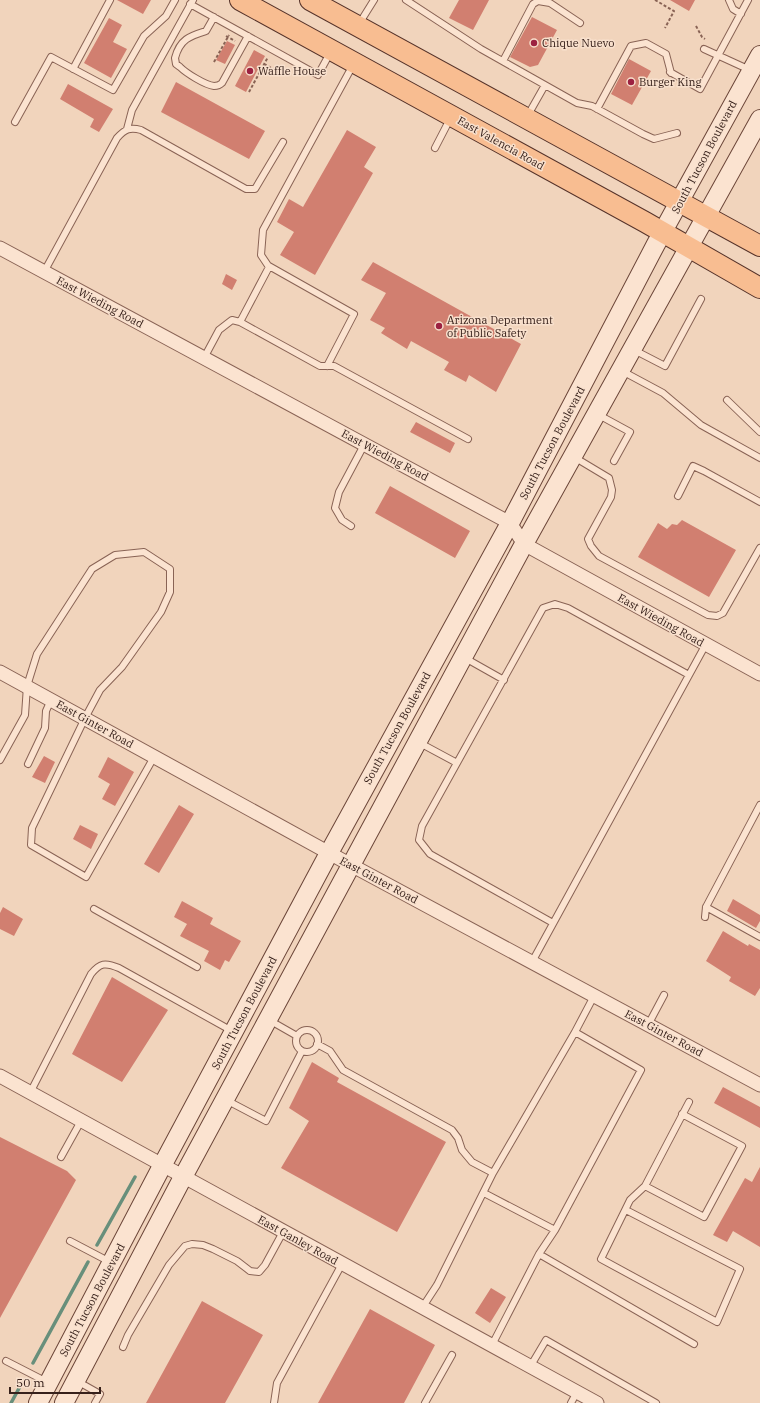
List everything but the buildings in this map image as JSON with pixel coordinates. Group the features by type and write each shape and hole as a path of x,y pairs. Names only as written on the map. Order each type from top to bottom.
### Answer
{"main road":[{"name":"East Valencia Road","path":"240,0 452,116 760,288"},
{"path":"310,0 760,246"},
{"path":"342,56 357,27"},
{"name":"South Tucson Boulevard","path":"38,1403 162,1166 329,853 510,523 663,233 760,55"},
{"path":"64,1403 183,1177 524,544 760,119"}],"street":[{"name":"East Wieding Road","path":"0,248 510,523 524,544 760,674"},
{"name":"East Ginter Road","path":"0,672 351,865 760,1085"},
{"name":"East Ganley Road","path":"0,1076 530,1366 574,1398 597,1403"}],"lane":[{"path":"73,69 110,0"},
{"path":"15,122 51,57 113,90 144,36 166,16 175,0"},
{"path":"357,27 374,0"},
{"path":"406,0 481,49 577,103 592,106 654,139 677,132"},
{"path":"503,61 533,4 538,0 550,3 580,23"},
{"path":"729,0 734,9 741,14"},
{"path":"597,109 631,46 646,43 666,54 671,72 700,89 748,0"},
{"path":"127,129 132,110 192,2 214,17 318,75 342,56"},
{"path":"214,17 206,31 184,40 175,58 176,64 180,68 208,84 213,86 222,83 248,36"},
{"path":"704,50 719,55 751,71"},
{"path":"327,366 354,314 269,266 261,255 264,230 342,56"},
{"path":"527,118 545,85"},
{"path":"435,148 452,116"},
{"path":"44,272 117,138 127,129 133,128 141,130 246,189 255,189 283,142"},
{"path":"240,322 269,266"},
{"path":"633,349 665,366 701,299"},
{"path":"204,358 219,330 232,320 240,322 320,366 334,366 468,439"},
{"path":"621,370 663,393 701,425 760,458"},
{"path":"727,400 760,432"},
{"path":"597,413 630,432 614,461"},
{"path":"351,526 342,520 335,508 339,492 364,444"},
{"path":"573,456 608,478 612,490 611,497 588,539 591,546 599,556 708,615 717,616 723,613 760,548"},
{"path":"678,496 693,466 760,502"},
{"path":"0,760 25,715 27,686 37,654 92,569 115,555 144,552 170,569 170,592 161,612 122,667 100,690 84,718 32,828 31,845 86,877 154,757"},
{"path":"553,922 430,854 419,840 422,826 543,608 555,604 568,608 689,675"},
{"path":"532,962 706,644"},
{"path":"463,657 504,680"},
{"path":"28,764 45,728 46,711 51,700"},
{"path":"417,742 457,763"},
{"path":"705,917 706,906 760,805"},
{"path":"706,906 760,937"},
{"path":"94,909 197,967"},
{"path":"30,1093 91,974 97,967 103,964 111,964 119,968 234,1032"},
{"path":"648,1025 664,995"},
{"path":"422,1308 437,1285 494,1173 594,996"},
{"path":"268,1020 297,1036"},
{"path":"310,1030 314,1032 318,1038 316,1048 310,1051 302,1050 296,1043 297,1036 303,1031 310,1030"},
{"path":"492,1346 539,1254 555,1230 642,1070 575,1032"},
{"path":"317,1044 330,1051 344,1070 452,1130 458,1138 462,1150 472,1162 494,1173"},
{"path":"225,1099 266,1121 302,1050"},
{"path":"626,1210 740,1269 717,1322 601,1259 630,1200 645,1186 689,1102"},
{"path":"645,1186 704,1217 742,1146 682,1114"},
{"path":"61,1157 81,1121"},
{"path":"484,1193 555,1230"},
{"path":"123,1347 128,1335 169,1265 185,1246 192,1244 213,1249 237,1261 250,1271 259,1272 265,1265 284,1232"},
{"path":"70,1241 111,1263"},
{"path":"539,1254 694,1344"},
{"path":"274,1403 277,1384 342,1264"},
{"path":"530,1366 546,1340 656,1403"},
{"path":"425,1403 452,1355"},
{"path":"6,1361 49,1383"},
{"path":"76,1380 100,1394 95,1403"}],"path":[{"path":"655,0 674,11 665,28"},
{"path":"696,26 702,37 708,41"},
{"path":"249,92 272,49"},
{"path":"264,64 278,72"}],"waterway":[{"path":"97,1245 135,1177"},
{"path":"33,1363 88,1262"},
{"path":"11,1403 23,1381"}],"place":[{"name":"Chique Nuevo","path":"534,43"},
{"name":"Waffle House","path":"250,71"},
{"name":"Burger King","path":"631,82"},
{"name":"Arizona Department of Public Safety","path":"439,326"}]}
